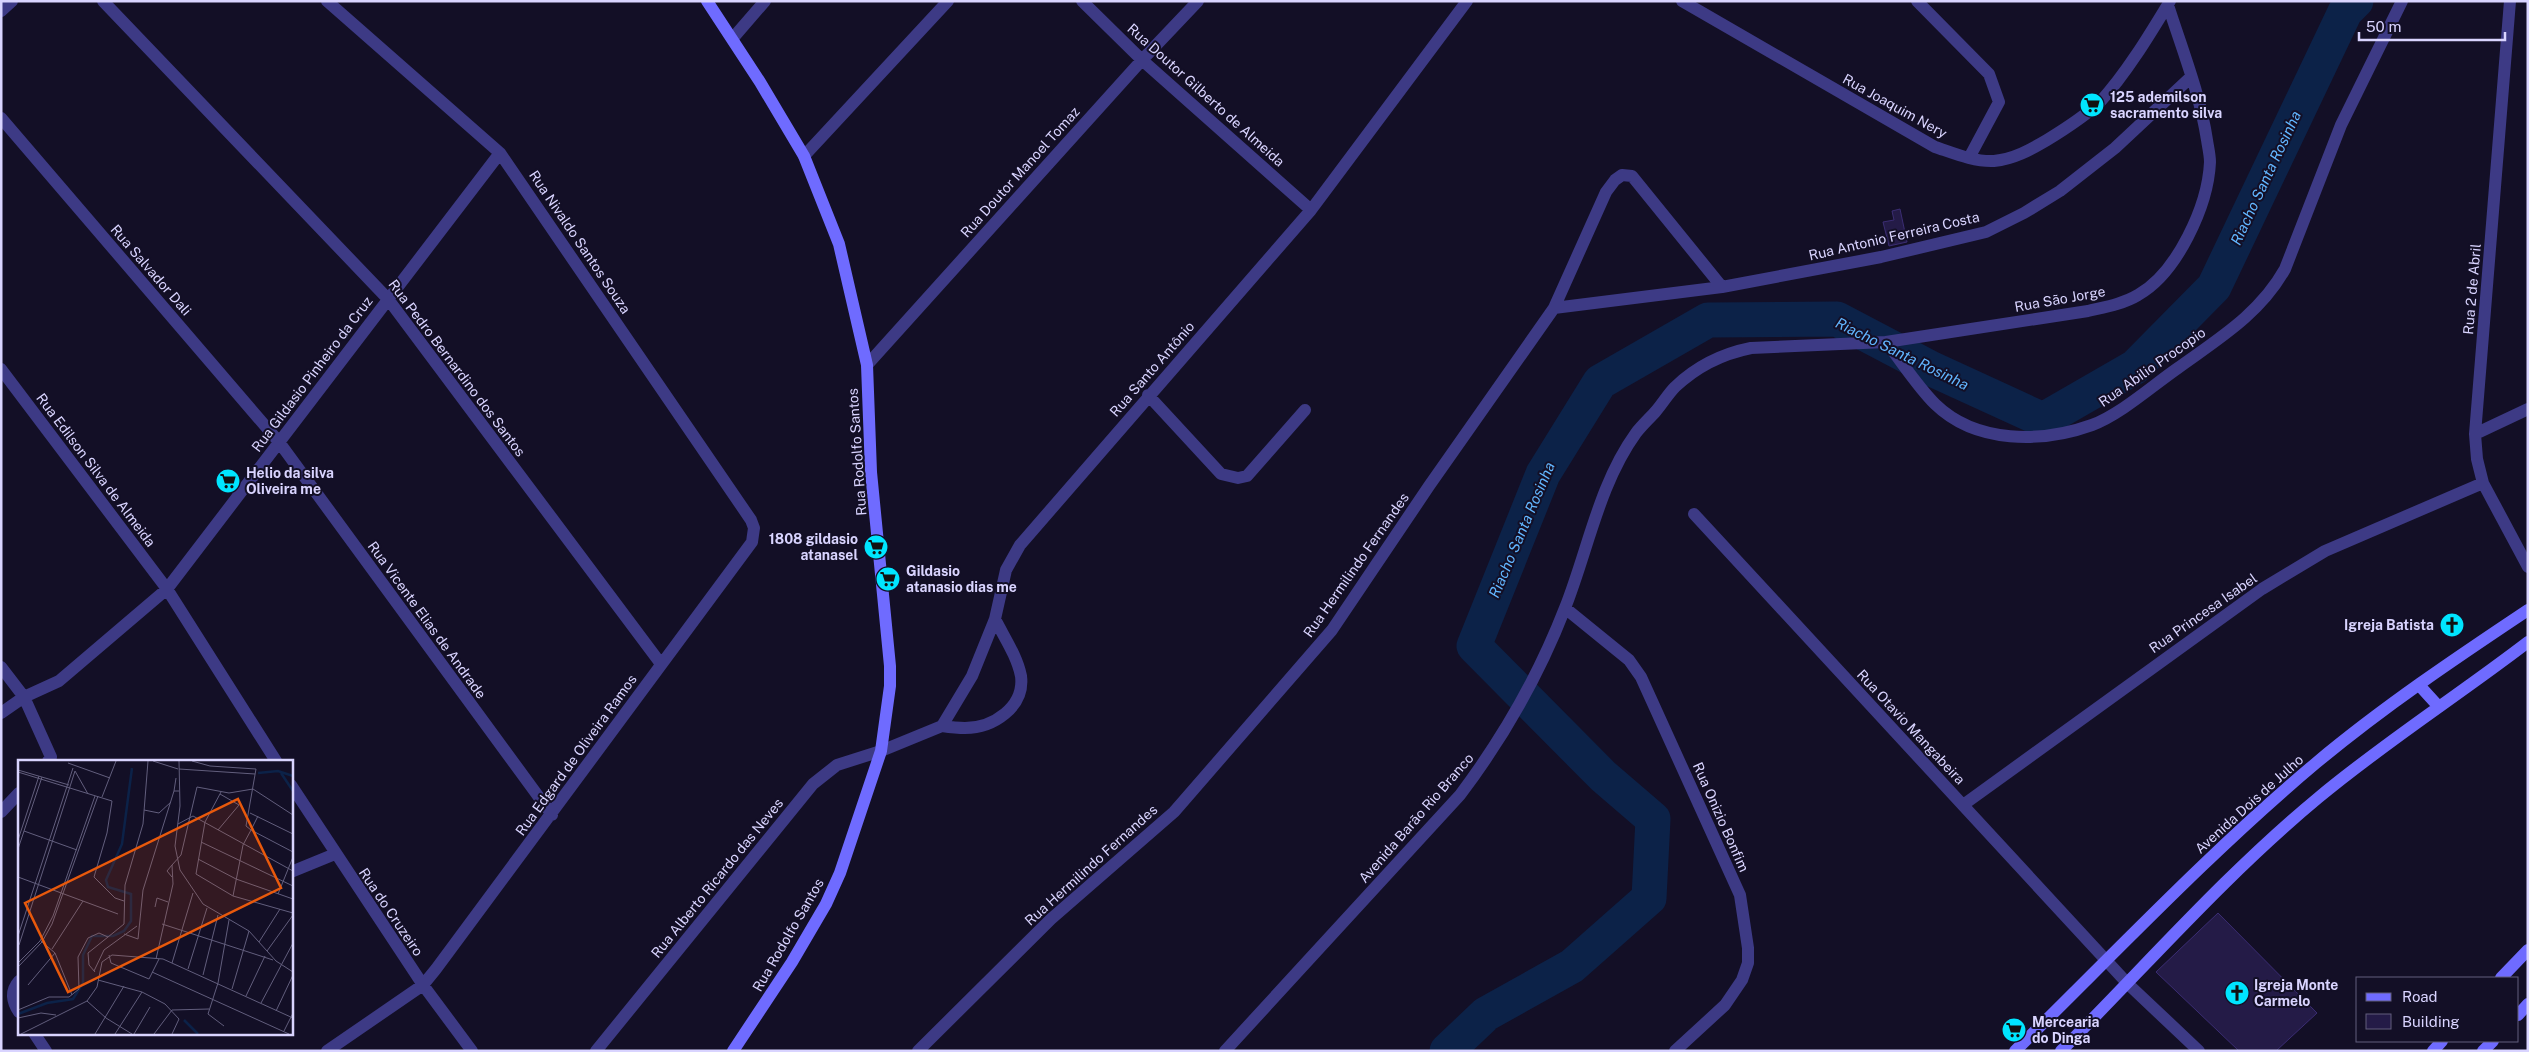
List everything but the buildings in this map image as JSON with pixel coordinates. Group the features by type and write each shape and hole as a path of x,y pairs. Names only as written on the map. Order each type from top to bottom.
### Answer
{"street":[{"path":"1,11 12,1"},
{"name":"Rua Pedro Bernardino dos Santos","path":"102,1 388,299 661,664"},
{"name":"Rua Nivaldo Santos Souza","path":"328,1 500,153 751,520 754,528 752,542"},
{"name":"Rua Rodolfo Santos","path":"707,1 733,38 804,156 839,244 867,366 871,472 890,666 890,686 881,751 840,873 826,904 792,962 733,1051"},
{"path":"733,38 765,1"},
{"path":"804,156 948,1"},
{"name":"Rua Doutor Gilberto de Almeida","path":"1082,1 1142,60 1311,210"},
{"name":"Rua Doutor Manoel Tomaz","path":"867,366 1142,60 1198,1"},
{"name":"Rua Santo Antônio","path":"942,726 972,676 995,620 1006,570 1020,545 1148,395 1311,210 1467,1"},
{"name":"Rua Joaquim Nery","path":"1682,1 1934,147 1969,158 1992,161 2012,158 2070,126 2100,102 2169,3"},
{"path":"1917,1 1989,74 1999,102 1969,158"},
{"name":"Rua Abilio Procopio","path":"1886,342 1935,404 1959,422 1990,434 2020,438 2049,436 2094,424 2122,408 2223,336 2273,291 2286,269 2341,125 2402,1"},
{"name":"Rua 2 de Abril","path":"2510,1 2475,434 2477,460 2483,483 2528,567"},
{"name":"Rua São Jorge","path":"1886,342 2088,312 2121,303 2139,295 2161,278 2175,260 2197,216 2210,162 2203,115 2169,3"},
{"name":"Rua Antonio Ferreira Costa","path":"1554,308 1722,287 1881,257 1986,232 2024,213 2060,191 2115,148 2191,77"},
{"name":"Rua Salvador Dali","path":"1,118 279,442"},
{"name":"Rua Gildasio Pinheiro da Cruz","path":"1,714 24,698 60,681 167,589 500,153"},
{"name":"Rua Hermilindo Fernandes","path":"918,1051 1051,919 1174,812 1332,630 1428,486 1554,308 1606,192 1615,180 1622,175 1632,176 1640,184 1722,287"},
{"name":"Avenida Barão Rio Branco","path":"1225,1051 1460,795 1487,760 1524,697 1565,608 1598,511 1614,472 1636,434 1674,388 1701,365 1729,352 1758,346 1886,342"},
{"name":"Rua Edilson Silva de Almeida","path":"1,369 167,589"},
{"path":"1148,395 1221,474 1238,478 1248,476 1304,410"},
{"path":"2475,434 2528,409"},
{"name":"Rua Vicente Elias de Andrade","path":"279,442 552,815"},
{"name":"Rua Princesa Isabel","path":"1963,805 2262,589 2325,551 2483,483"},
{"name":"Rua Otavio Mangabeira","path":"1694,514 2128,984 2199,1051"},
{"name":"Rua Edgard de Oliveira Ramos","path":"327,1051 423,985 552,815 752,542"},
{"path":"167,589 275,760"},
{"name":"Rua Onizio Bonfim","path":"1565,608 1629,660 1641,677 1740,896 1748,948 1748,964 1742,980 1715,1016 1675,1051"},
{"name":"Avenida Dois de Julho","path":"2016,1051 2247,824 2308,770 2366,722 2528,610"},
{"path":"881,751 942,726 966,728 982,726 999,719 1018,700 1021,686 1018,669 995,620"},
{"path":"2060,1051 2128,984 2225,882 2317,798 2528,642"},
{"path":"1,667 24,698 51,757 49,760"},
{"path":"2419,685 2439,707"},
{"name":"Rua Alberto Ricardo das Neves","path":"596,1051 813,784 837,765 881,751"},
{"name":"Rua do Cruzeiro","path":"292,787 423,985 472,1051"},
{"path":"1,812 18,794"},
{"path":"292,872 335,854"},
{"path":"2502,977 2528,950"},
{"path":"18,982 13,989 12,995 18,1010"},
{"path":"2519,1014 2528,1004"},
{"path":"35,1034 46,1051"},
{"path":"2483,1051 2492,1042"}],"waterway":[{"name":"Riacho Santa Rosinha","path":"1447,1051 1486,1014 1572,966 1649,898 1653,819 1603,776 1474,646 1543,474 1600,382 1708,320 1837,319 1932,369 2043,420 2135,367 2214,287 2345,12 2356,1"}],"place":[{"name":"125 ademilson sacramento silva","path":"2092,105"},
{"name":"Helio da silva Oliveira me","path":"228,481"},
{"name":"1808 gildasio atanasel","path":"876,547"},
{"name":"Gildasio atanasio dias me","path":"888,579"},
{"name":"Igreja Batista","path":"2452,625"},
{"name":"Igreja Monte Carmelo","path":"2237,993"},
{"name":"Mercearia do Dinga","path":"2014,1030"}]}
